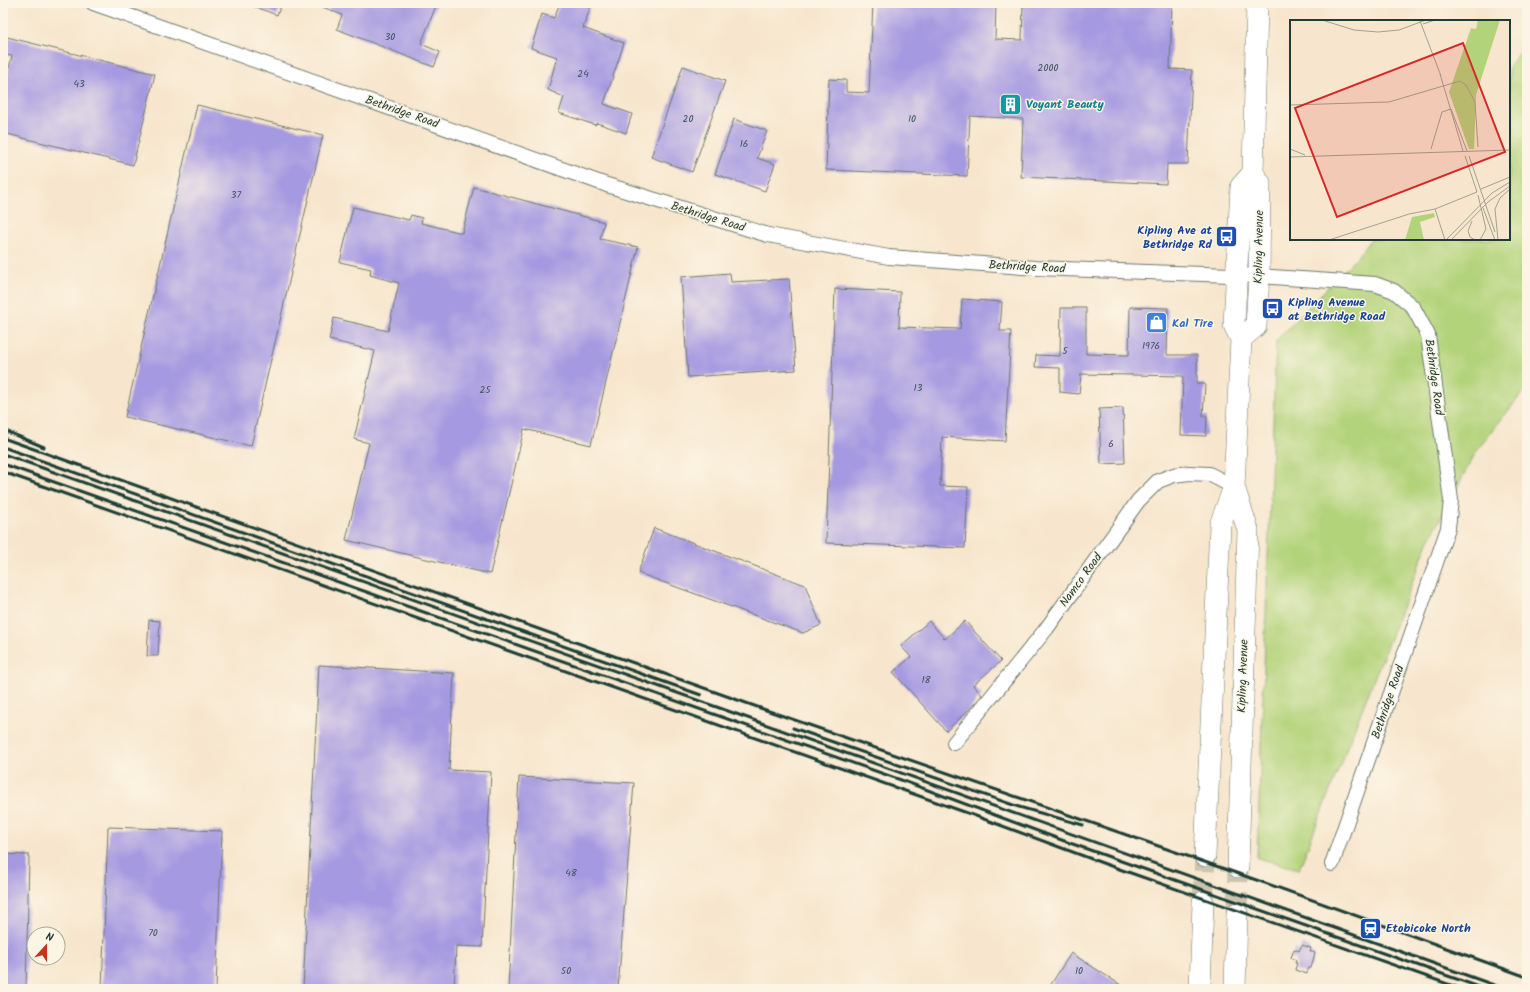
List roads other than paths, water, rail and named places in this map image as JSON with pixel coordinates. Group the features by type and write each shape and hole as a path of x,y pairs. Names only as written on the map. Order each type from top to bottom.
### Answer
{"main road":[{"name":"Kipling Avenue","path":"1241,338 1256,326 1259,276 1260,184 1253,173 1257,3"},
{"name":"Kipling Avenue","path":"1205,856 1220,526 1234,487 1241,338 1234,325 1241,186 1253,173"},
{"name":"Kipling Avenue","path":"1234,487 1248,530 1238,867"},
{"path":"1200,989 1203,902"},
{"path":"1235,989 1237,913"}],"street":[{"name":"Bethridge Road","path":"93,3 600,182 768,235 889,257 928,261 1035,268 1259,276 1375,284 1394,291 1414,307 1428,334 1451,500 1448,528 1332,864"},
{"name":"Namco Road","path":"954,743 1047,628 1138,501 1158,481 1174,475 1189,473 1209,474 1234,487"}],"tunnel":[{"path":"1203,902 1205,856"},
{"path":"1237,913 1238,867"}],"railway":[{"path":"3,430 44,447"},
{"path":"3,438 763,709 1265,883 1527,977"},
{"path":"3,447 701,695"},
{"path":"3,454 1505,989"},
{"path":"3,464 901,780 1067,842 1485,989"},
{"path":"3,472 973,815 1105,864 1462,989"},
{"path":"793,728 1019,807 1083,825"}],"place":[{"name":"Voyant Beauty","path":"1010,104"},
{"name":"Kipling Ave at Bethridge Rd","path":"1227,237"},
{"name":"Kipling Avenue at Bethridge Road","path":"1272,309"},
{"name":"Kal Tire","path":"1156,323"},
{"name":"Etobicoke North","path":"1371,928"}]}
